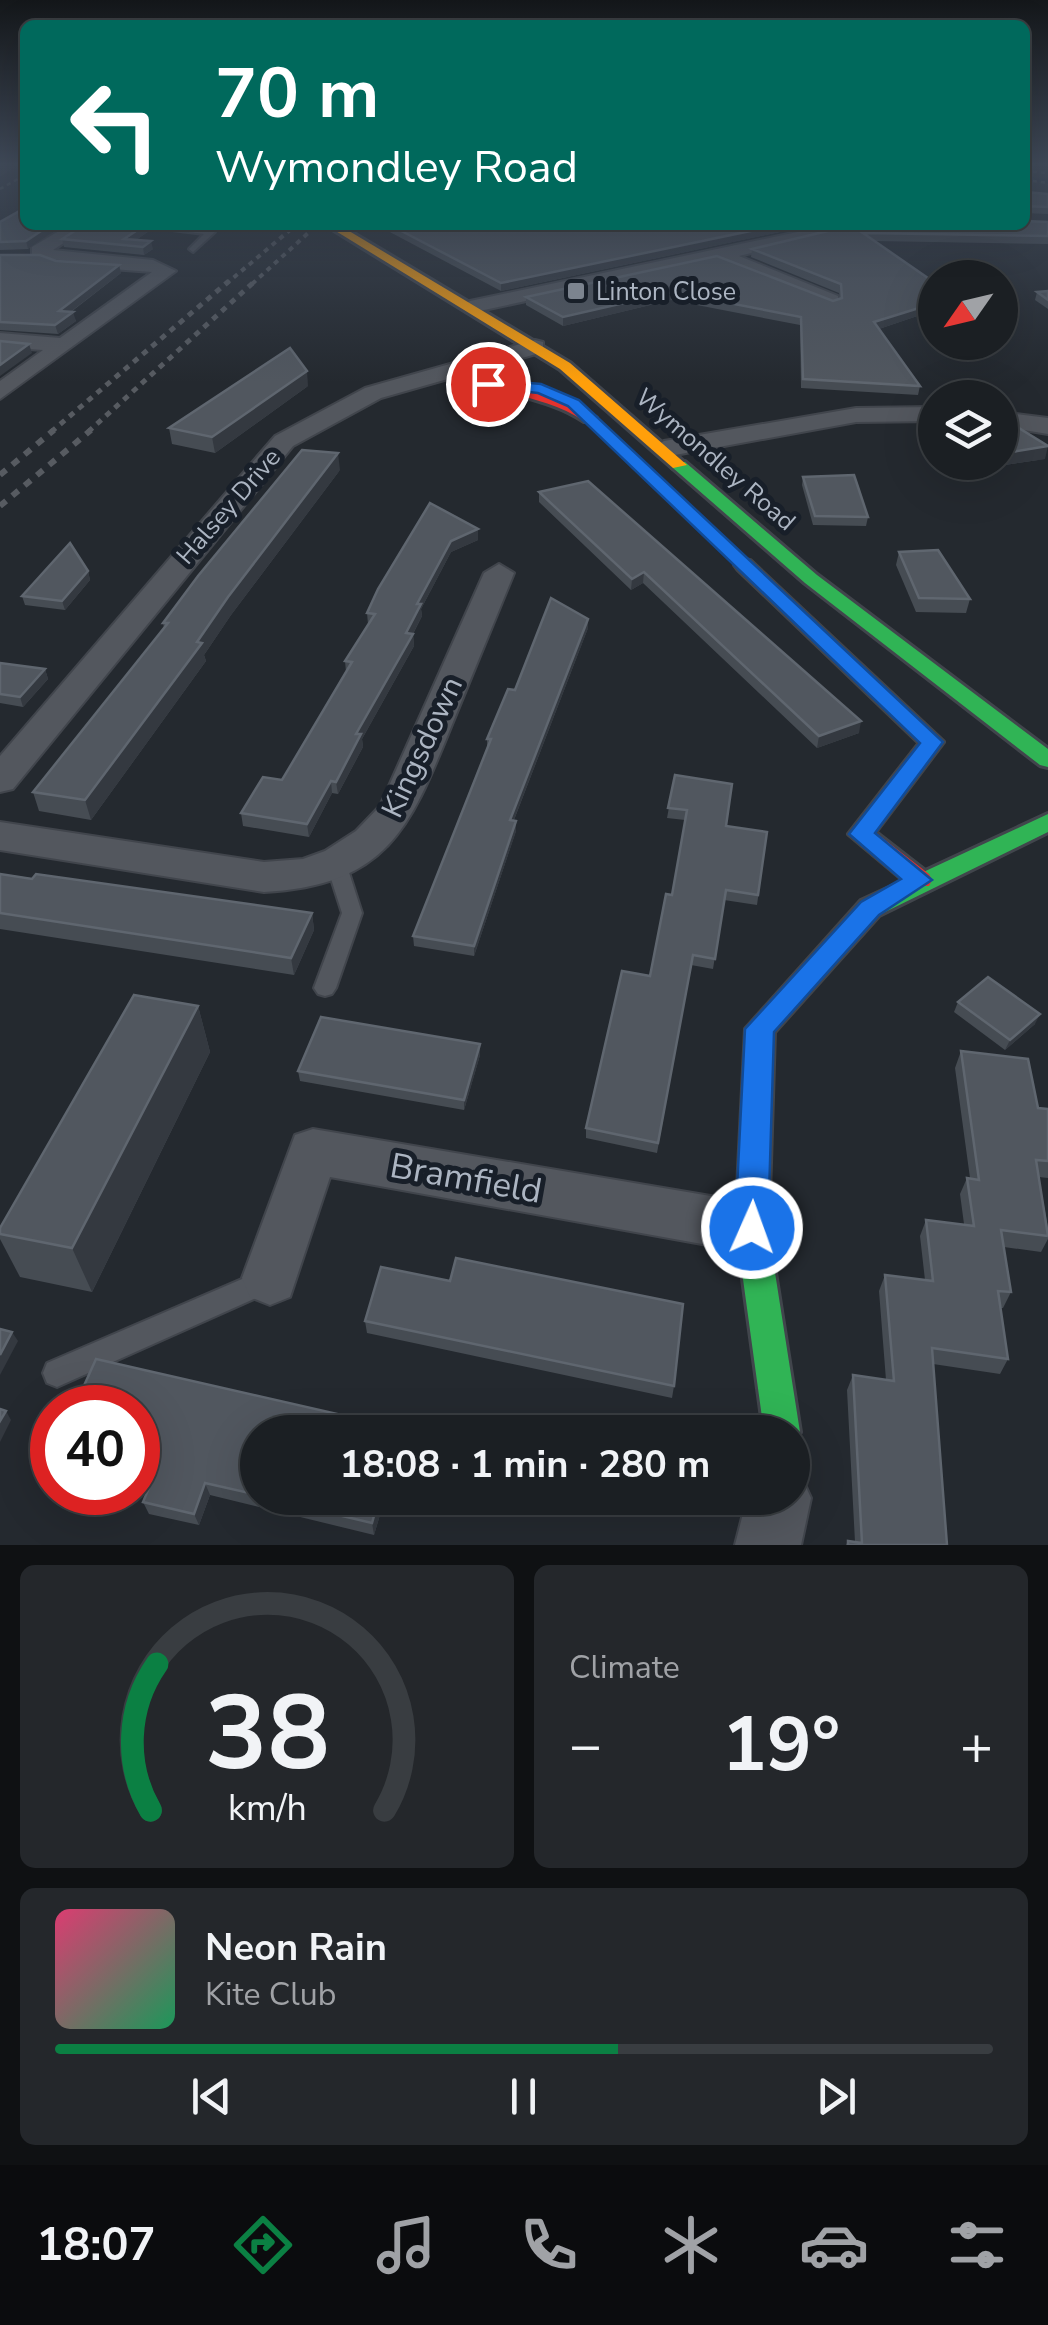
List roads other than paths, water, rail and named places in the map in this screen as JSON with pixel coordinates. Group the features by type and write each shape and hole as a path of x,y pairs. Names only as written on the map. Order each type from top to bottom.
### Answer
{"street":[{"path":"0,392 166,272 35,257 62,237"},
{"name":"Wymondley Road","path":"352,237 565,366 811,579 1048,760"},
{"path":"470,307 800,237"},
{"path":"721,254 831,300"},
{"path":"0,340 66,344"},
{"name":"Halsey Drive","path":"0,780 284,440 358,398 456,366 535,347"},
{"name":"Wymondley Road","path":"456,366 488,384 526,386 565,397 602,430"},
{"path":"664,450 856,415 918,414"},
{"path":"1018,422 1048,426"},
{"path":"731,552 932,742 861,834 920,880"},
{"name":"Kingsdown","path":"0,836 264,877 306,874 336,863 368,845 397,811 499,572"},
{"path":"780,1415 752,1228 760,1029 870,908 920,880 1048,822"},
{"name":"Bramfield","path":"270,1278 313,1151 752,1228"},
{"path":"768,1545 775,1515"}],"lane":[{"path":"194,249 206,237"},
{"path":"324,988 352,912 336,863"},
{"path":"57,1373 270,1278"}],"railway":[{"path":"226,284 282,237"},
{"path":"252,284 304,237"},
{"path":"51,432 229,281"},
{"path":"88,432 255,281"},
{"path":"0,475 54,430"},
{"path":"0,506 91,430"}],"place":[{"name":"Linton Close","path":"576,291"}]}
